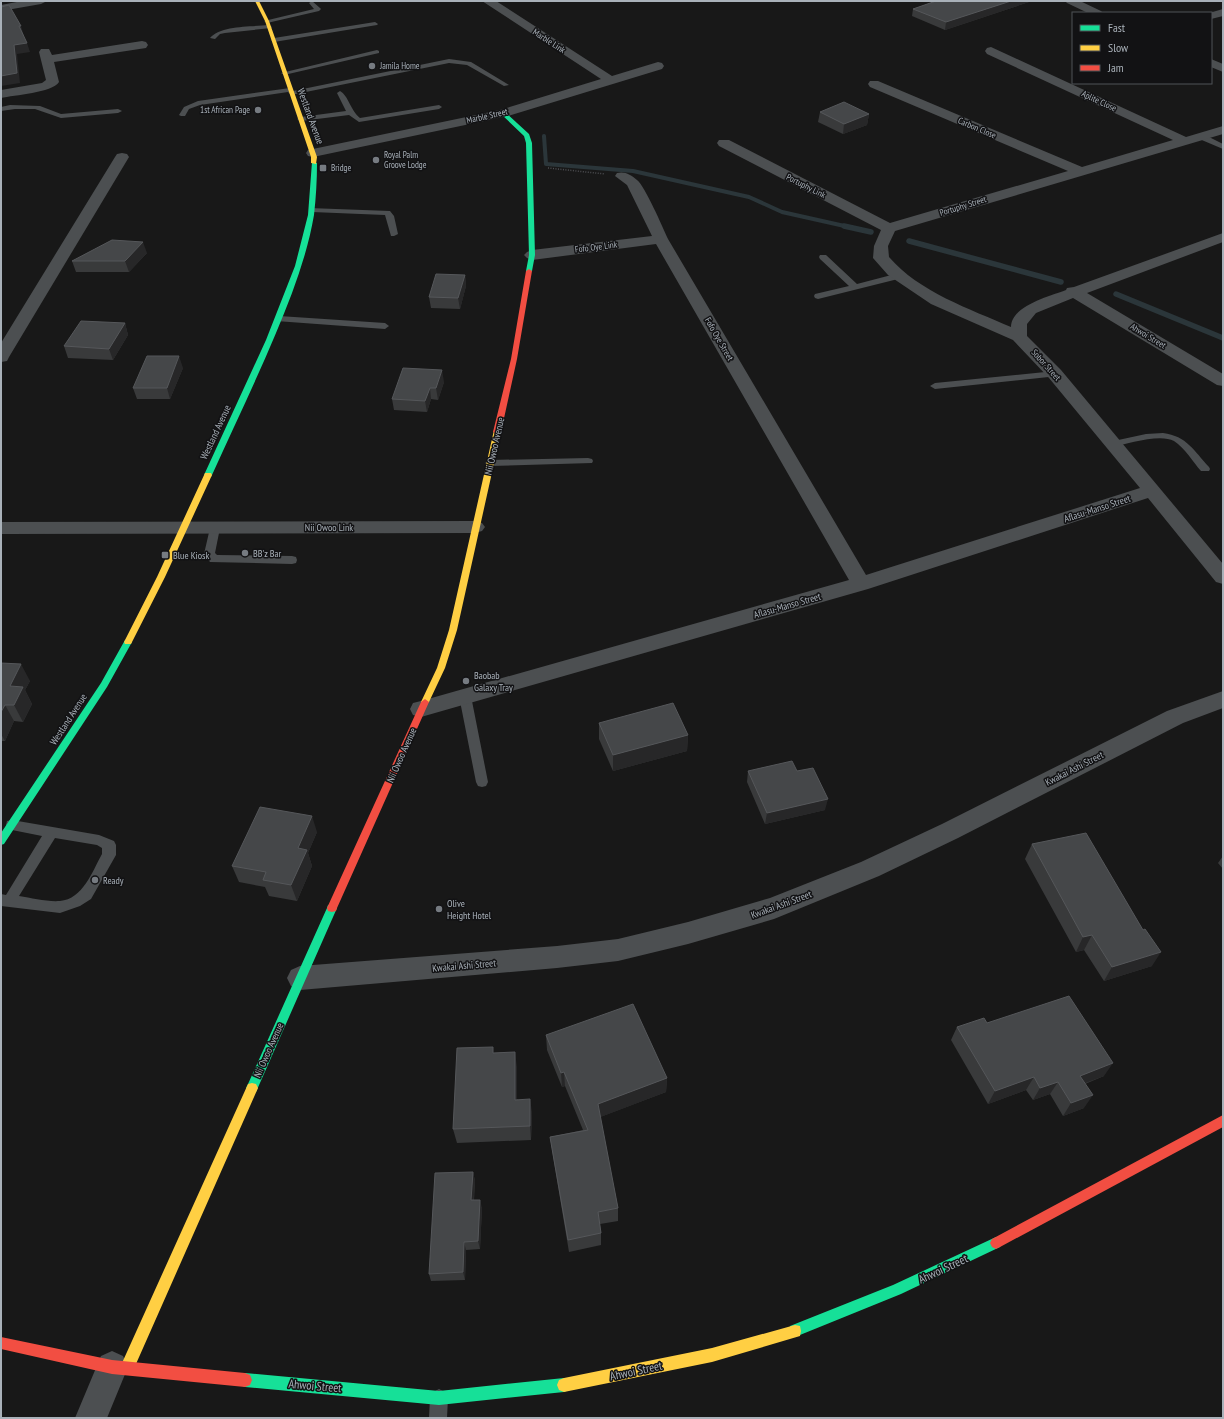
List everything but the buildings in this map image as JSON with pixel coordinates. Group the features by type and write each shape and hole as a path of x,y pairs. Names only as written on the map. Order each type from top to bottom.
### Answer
{"street":[{"path":"1,8 41,1"},
{"name":"Westland Avenue","path":"1,841 104,685 130,639 161,577 279,319 298,268 312,210 315,184 313,153 284,73 274,40 257,1"},
{"name":"Marble Link","path":"488,1 610,80"},
{"path":"1070,1 1095,12"},
{"path":"1212,16 1223,12"},
{"path":"1,94 50,85 53,82 46,56 142,45"},
{"name":"Aplite Close","path":"991,51 1185,141"},
{"path":"1212,63 1223,68"},
{"name":"Marble Street","path":"313,153 503,113 658,66"},
{"name":"Carbon Close","path":"874,84 1080,171"},
{"name":"Nii Owoo Avenue","path":"91,1418 120,1368 300,978 421,709 441,668 453,630 514,359 532,255 529,143 527,136 503,113"},
{"name":"Portuphy Street","path":"888,228 1223,130"},
{"name":"Portuphy Link","path":"724,143 888,228"},
{"path":"1,357 122,157"},
{"name":"Fofo Oye Street","path":"622,176 633,183 660,239 861,584"},
{"path":"888,228 881,246 881,258 893,272 937,301 1019,336 1019,323 1030,310 1073,291 1223,237"},
{"name":"Fofo Oye Link","path":"532,255 660,239"},
{"name":"Ahwoi Street","path":"1073,291 1223,381"},
{"name":"Sobor Street","path":"1019,336 1055,374 1223,577"},
{"name":"Aflasu-Manso Street","path":"421,709 861,584 1151,491"},
{"name":"Nii Owoo Link","path":"1,528 475,527"},
{"name":"Kwakai Ashi Street","path":"300,978 557,957 618,950 688,933 774,908 870,869 950,831 1175,717 1223,699"},
{"name":"Ahwoi Street","path":"1,1342 120,1368 439,1398 575,1384 712,1355 792,1332 897,1290 979,1252 1223,1121"}],"lane":[{"path":"213,38 218,33 224,31 268,24 317,10 318,8 312,3"},
{"path":"274,40 375,24"},
{"path":"284,73 378,52"},
{"path":"183,115 186,108 198,103 291,92 449,61 470,62 506,85"},
{"path":"340,93 350,113 354,118 359,120 439,107"},
{"path":"1,109 8,107 34,108 61,116 118,111"},
{"path":"301,119 350,113"},
{"path":"1200,136 1223,147"},
{"path":"312,210 387,214 390,216 394,234"},
{"path":"823,257 855,287"},
{"path":"818,296 899,276"},
{"path":"279,319 385,326"},
{"path":"935,386 1055,374"},
{"path":"1112,444 1158,436 1170,436 1178,440 1205,469"},
{"path":"490,463 588,462"},
{"path":"215,528 208,554 214,559 292,560"},
{"path":"465,696 482,782"},
{"path":"12,825 52,831 99,840 108,845 109,855 86,895 74,902 60,907 5,900 52,831"},
{"path":"438,1418 439,1398"}],"path":[{"path":"530,166 622,176"}],"waterway":[{"path":"544,136 546,164 633,171 749,197 782,212 849,227"},
{"path":"844,226 871,232"},
{"path":"909,241 1061,282"},
{"path":"1116,294 1223,338"}],"traffic: fast":[{"path":"503,113 527,135 529,143 532,255 529,271"},
{"path":"208,475 270,340 298,266 311,215 314,189 314,163"},
{"path":"1,841 104,685 128,642"},
{"path":"252,1088 332,908"},
{"path":"795,1331 897,1290 996,1243"},
{"path":"245,1380 439,1398 564,1385"}],"traffic: slow":[{"path":"257,1 267,21 314,157 314,163"},
{"path":"425,702 441,668 453,630 497,432"},
{"path":"128,642 161,577 208,475"},
{"path":"127,1368 252,1088"},
{"path":"564,1385 712,1355 795,1331"}],"traffic: jam":[{"path":"497,432 514,359 529,271"},
{"path":"332,908 425,702"},
{"path":"996,1243 1223,1121"},
{"path":"1,1343 112,1367 245,1380"}],"place":[{"name":"Jamila Home","path":"372,66"},
{"name":"1st African Page","path":"258,110"},
{"name":"Royal Palm Groove Lodge","path":"376,160"},
{"name":"Bridge","path":"323,168"},
{"name":"BB'z Bar","path":"245,553"},
{"name":"Blue Kiosk","path":"165,555"},
{"name":"Baobab Galaxy Tray","path":"466,681"},
{"name":"Ready","path":"95,880"},
{"name":"Olive Height Hotel","path":"439,909"}]}
